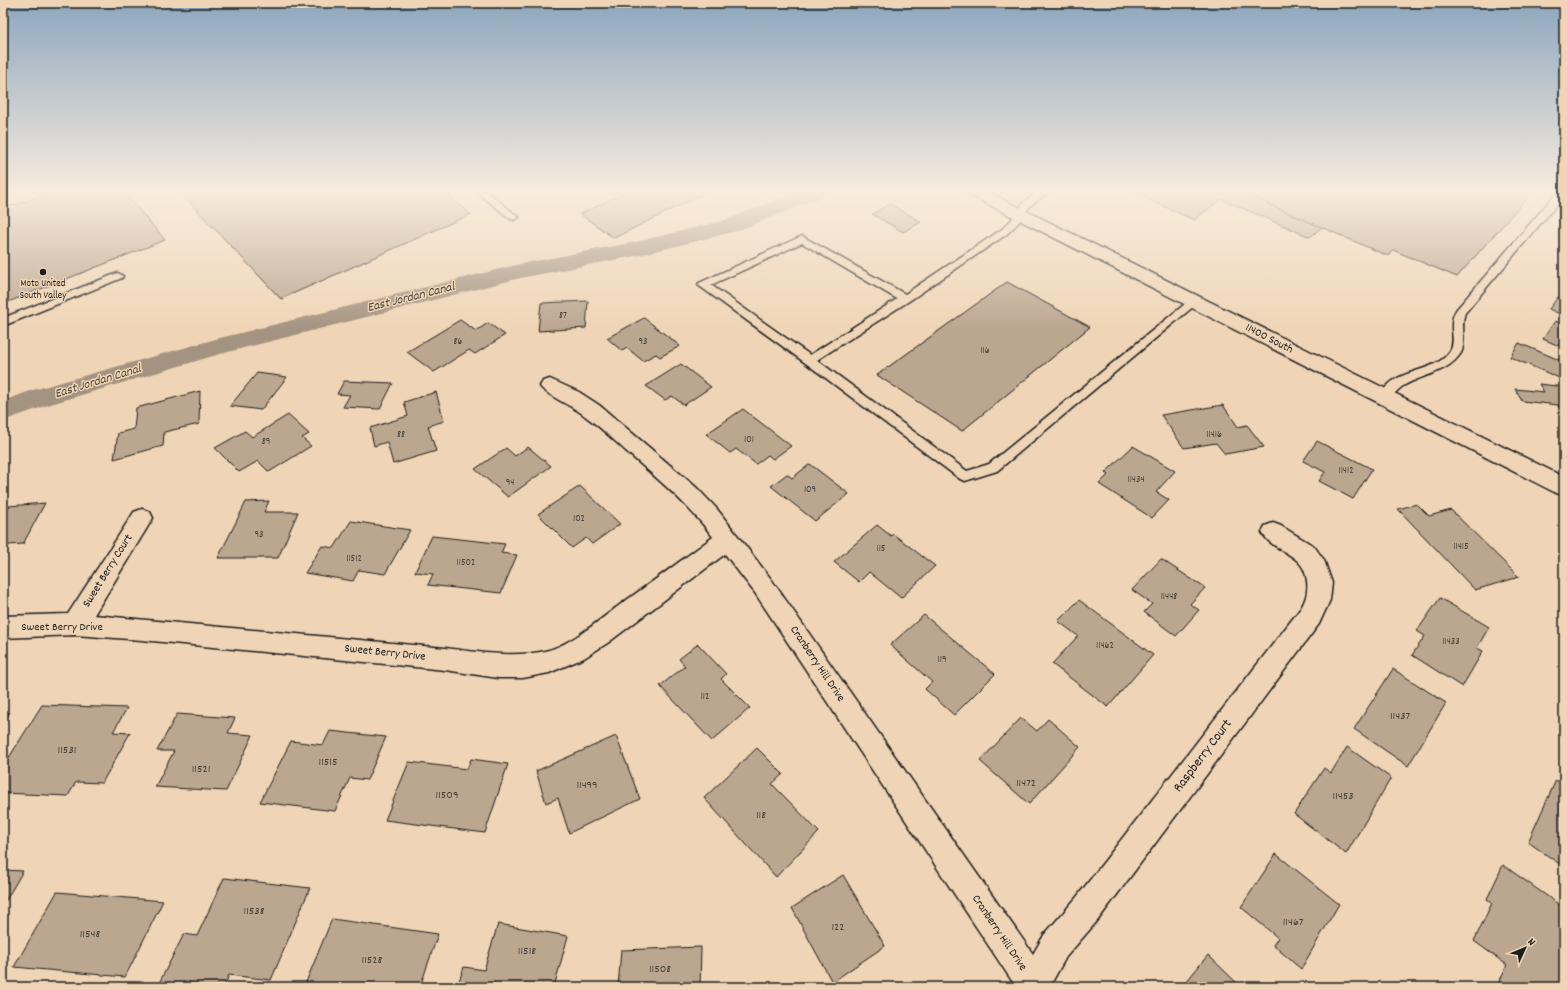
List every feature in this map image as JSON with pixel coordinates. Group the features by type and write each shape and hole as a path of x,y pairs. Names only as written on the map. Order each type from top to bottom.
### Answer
{"street":[{"name":"11400 South","path":"1067,237 1564,487"},
{"name":"Cranberry Hill Drive","path":"550,386 572,397 592,410 690,494 710,515 764,586 1034,986"},
{"name":"Sweet Berry Court","path":"75,624 142,518"},
{"name":"Raspberry Court","path":"1034,986 1055,946 1087,908 1310,616 1318,600 1320,583 1316,567 1306,553 1273,532"},
{"name":"Sweet Berry Drive","path":"3,627 75,624 142,629 429,657 498,666 523,666 548,662 575,650 600,634 728,539"}],"lane":[{"path":"810,360 997,237"},
{"path":"1384,397 1400,382 1433,369 1452,356 1457,350 1458,341 1455,325 1460,312 1524,237"},
{"path":"905,298 802,239 703,285 810,360 965,476 993,468 1195,301"},
{"path":"3,322 118,276"}],"building":[{"path":"3,237 163,237 165,240 3,304"},
{"path":"223,237 419,237 281,299"},
{"path":"1345,237 1492,237 1457,277 1393,250 1388,256"},
{"path":"1007,282 1090,327 962,431 877,375"},
{"path":"1558,297 1564,300 1564,316 1549,309"},
{"path":"588,301 586,328 538,331 541,303"},
{"path":"644,318 680,346 660,357 656,354 643,361 627,348 622,351 607,338"},
{"path":"460,320 476,331 488,323 505,335 475,354 469,350 434,372 407,352"},
{"path":"1555,321 1564,325 1564,348 1543,339"},
{"path":"1519,343 1564,362 1564,380 1510,357"},
{"path":"681,364 711,387 684,405 672,396 665,400 646,386"},
{"path":"257,373 287,377 261,410 230,406"},
{"path":"344,381 393,383 380,409 343,407 350,395 337,394"},
{"path":"1539,384 1564,387 1564,409 1559,408 1558,405 1522,401 1515,389 1544,392"},
{"path":"200,391 199,424 164,432 163,446 114,459 118,433 134,429 136,408"},
{"path":"436,392 444,421 428,426 436,451 393,464 387,442 374,446 370,428 408,416 404,402"},
{"path":"1223,405 1238,427 1247,425 1264,447 1225,454 1216,443 1184,448 1161,415"},
{"path":"743,409 791,446 773,459 768,455 756,464 736,449 730,453 706,434"},
{"path":"288,415 309,434 302,438 311,446 269,472 258,461 239,472 215,448 245,431 252,437"},
{"path":"1317,441 1372,469 1353,499 1319,481 1325,472 1303,461"},
{"path":"1133,446 1175,471 1156,492 1169,500 1152,518 1099,484 1108,475 1105,473"},
{"path":"528,447 551,466 508,497 475,469 506,448 515,456"},
{"path":"810,464 849,494 815,521 771,486 787,474 792,478"},
{"path":"580,486 620,524 592,544 586,538 572,548 538,514"},
{"path":"269,501 264,512 298,512 278,558 218,558 246,502"},
{"path":"45,503 23,544 9,545 3,556 3,516 9,506"},
{"path":"1417,504 1429,516 1451,510 1519,577 1475,590 1398,509"},
{"path":"351,521 410,530 385,574 359,570 353,581 305,573 322,546 334,548"},
{"path":"877,525 891,536 893,534 935,566 901,598 869,572 859,582 834,562"},
{"path":"432,536 505,544 501,553 517,555 501,593 428,585 433,574 415,572"},
{"path":"1161,559 1205,588 1190,604 1199,610 1176,636 1144,612 1152,604 1132,590"},
{"path":"1440,598 1489,627 1477,648 1483,651 1462,687 1412,655 1425,636 1417,631"},
{"path":"1079,600 1153,655 1108,707 1052,664 1078,636 1058,621"},
{"path":"924,615 995,674 954,715 925,689 932,682 890,645"},
{"path":"698,644 726,674 721,679 750,708 712,741 660,686 685,666 679,659"},
{"path":"1393,669 1446,703 1408,766 1354,729"},
{"path":"42,705 127,708 113,732 130,733 102,783 76,782 68,796 3,793 3,767"},
{"path":"10,712 3,725 3,713"},
{"path":"177,714 235,718 228,733 253,735 226,791 155,787 174,751 157,751"},
{"path":"1021,718 1037,731 1048,719 1080,747 1029,804 980,761"},
{"path":"330,731 386,737 367,780 350,778 335,811 260,802 291,741 323,745"},
{"path":"616,736 640,799 569,833 558,798 546,803 536,771"},
{"path":"1347,747 1391,778 1346,854 1294,814 1324,768 1331,773"},
{"path":"757,748 783,774 772,784 819,832 776,877 704,798"},
{"path":"471,759 508,764 485,833 385,820 409,762 467,769"},
{"path":"1556,780 1564,785 1564,867 1528,842"},
{"path":"1276,854 1339,904 1301,969 1273,945 1278,938 1241,907"},
{"path":"1503,865 1564,908 1564,987 1505,987 1499,982 1507,965 1474,941 1492,903 1487,899"},
{"path":"3,870 23,871 3,905"},
{"path":"843,875 885,946 832,982 792,908"},
{"path":"224,878 310,888 271,980 229,975 224,987 157,987 184,934 197,936"},
{"path":"57,892 163,901 125,977 14,967"},
{"path":"332,919 438,934 420,987 304,987"},
{"path":"498,924 568,936 554,987 457,987 464,967 484,970"},
{"path":"701,947 700,987 618,987 621,950"},
{"path":"1208,955 1241,987 1191,987 1186,982"}],"waterway":[{"name":"East Jordan Canal","path":"3,411 42,397 216,347 520,271 640,248 684,237"}],"place":[{"name":"Moto United South Valley","path":"43,272"}]}
